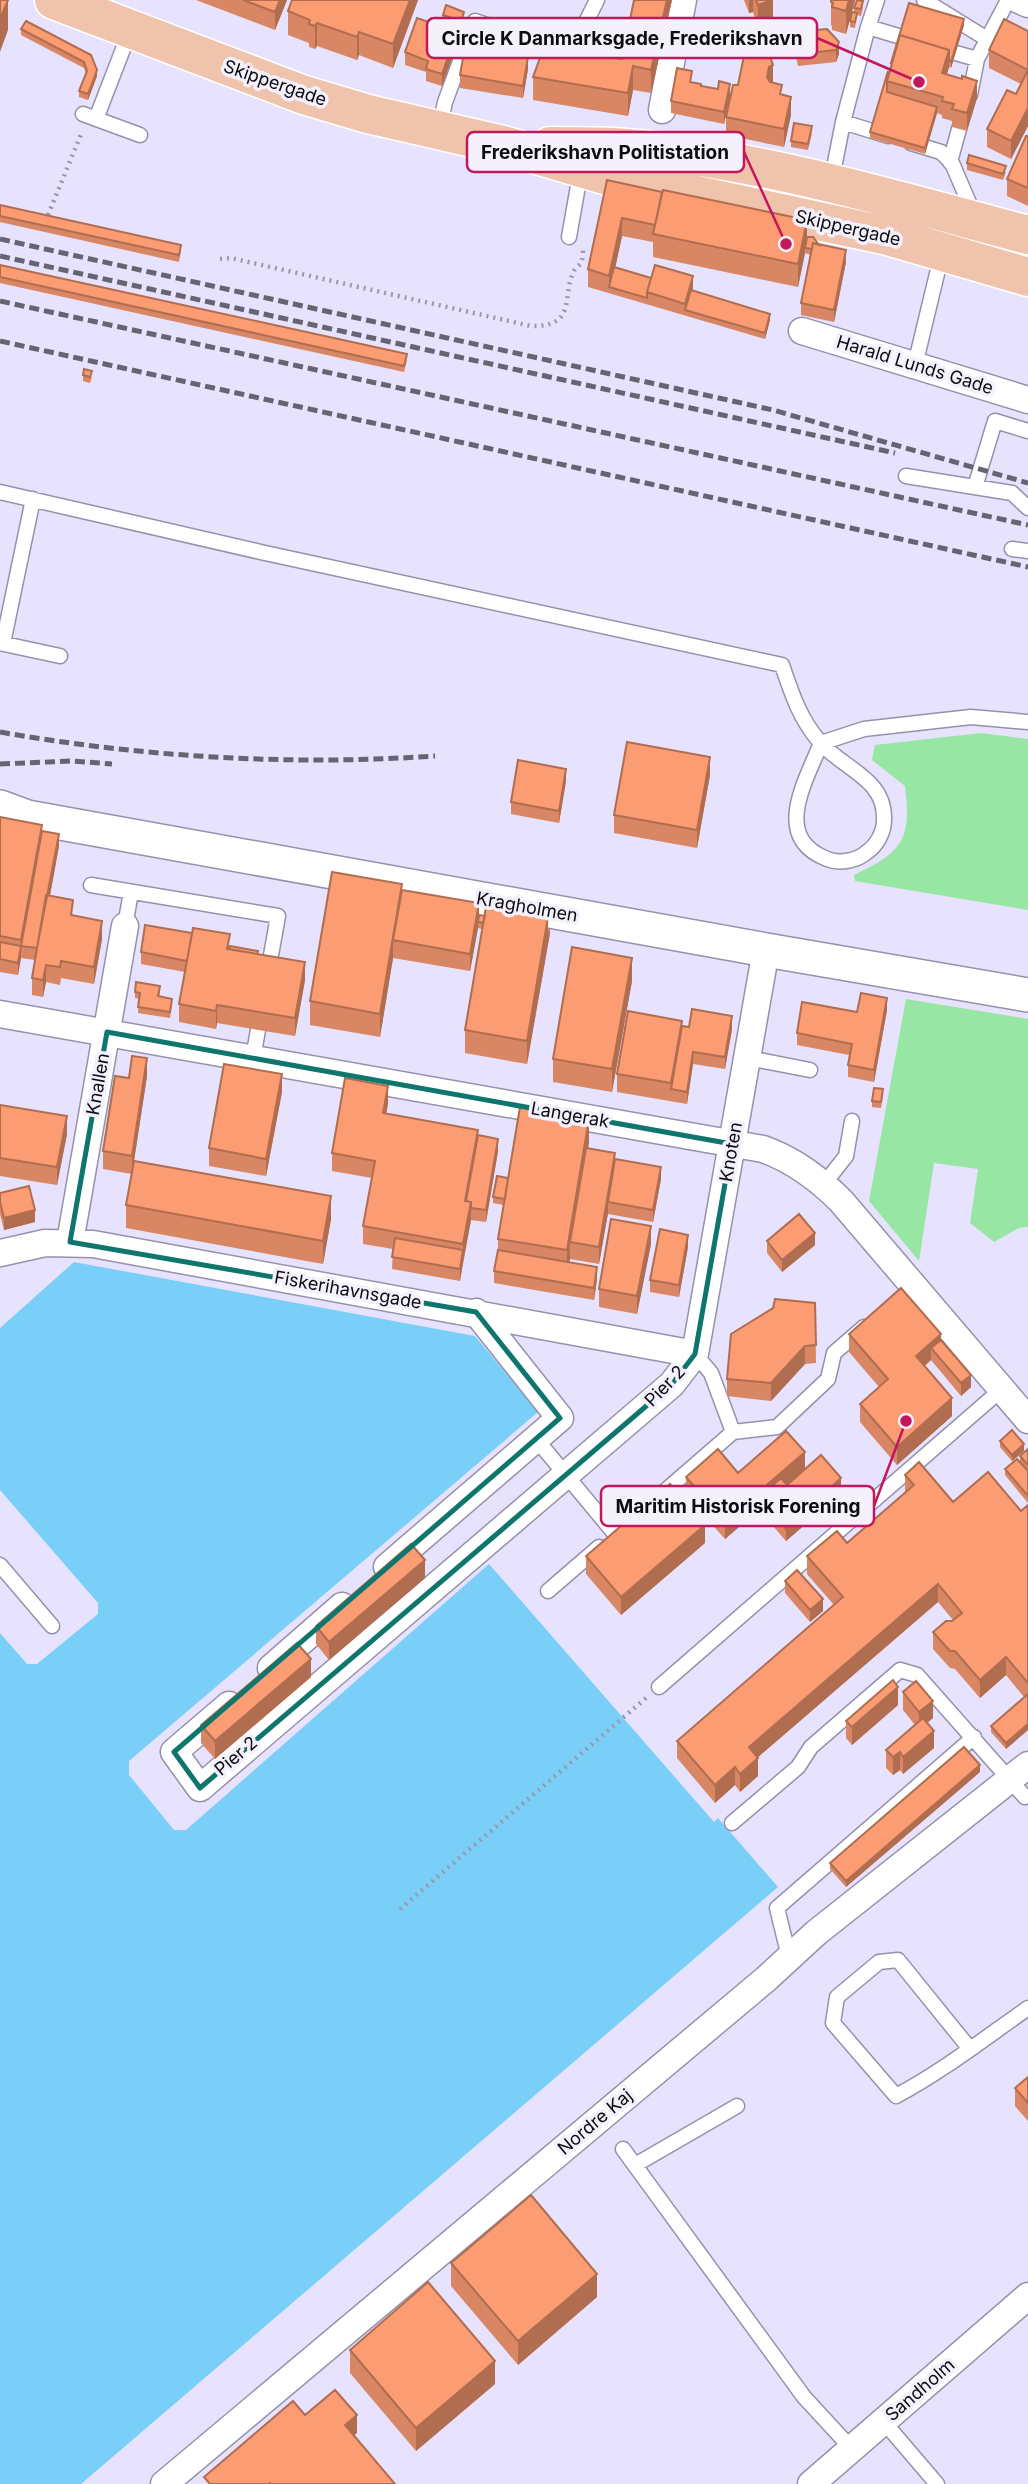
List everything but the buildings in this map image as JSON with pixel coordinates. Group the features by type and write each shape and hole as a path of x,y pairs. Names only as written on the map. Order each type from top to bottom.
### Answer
{"main road":[{"name":"Skippergade","path":"54,0 304,95 439,131 503,145 582,157 662,152 831,183 953,231 1028,277"},
{"name":"Skippergade","path":"582,157 608,176 824,221 1028,235"}],"street":[{"path":"662,110 684,0"},
{"path":"1019,0 1028,4"},
{"name":"Harald Lunds Gade","path":"802,331 1028,400"},
{"name":"Kragholmen","path":"9,814 1028,995"},
{"name":"Knallen","path":"70,1242 125,926"},
{"name":"Knoten","path":"695,1353 766,950"},
{"name":"Langerak","path":"0,1014 763,1149 784,1157 824,1184 909,1289 1028,1420"},
{"name":"Fiskerihavnsgade","path":"0,1253 45,1243 93,1244 695,1353"},
{"name":"Pier 2","path":"475,1312 560,1418 174,1752 200,1788 672,1384 695,1353"},
{"name":"Nordre Kaj","path":"164,2484 816,1933 1021,1781"},
{"name":"Sandholm","path":"811,2484 1028,2297"}],"lane":[{"path":"572,50 597,0"},
{"path":"831,183 843,122 877,0"},
{"path":"924,0 987,39"},
{"path":"970,96 977,59 1007,0"},
{"path":"439,131 445,102 475,21 543,44"},
{"path":"869,27 977,59"},
{"path":"131,30 89,116 140,135"},
{"path":"843,122 941,152 950,162 965,191 915,366"},
{"path":"950,162 960,129"},
{"path":"569,237 582,157"},
{"path":"975,487 995,421 1028,431"},
{"path":"906,477 1012,493 1028,508"},
{"path":"0,492 265,553 782,665 798,712 821,743 877,790 884,807 884,824 878,841 866,853 849,860 832,861 815,854 803,842 796,826 795,808 821,743"},
{"path":"33,499 1,643 60,656"},
{"path":"1012,549 1028,551"},
{"path":"821,743 864,729 971,717 1028,722"},
{"path":"91,885 278,916 268,974"},
{"path":"125,926 131,892"},
{"path":"253,1058 258,1030"},
{"path":"748,1058 810,1070"},
{"path":"824,1184 846,1156 852,1121"},
{"path":"645,1508 733,1433 777,1427 828,1379 834,1353 875,1317"},
{"path":"695,1353 711,1373 733,1433"},
{"path":"659,1687 1002,1389"},
{"path":"536,1439 566,1475 620,1530 548,1591"},
{"path":"0,1565 52,1626"},
{"path":"732,1823 798,1767 811,1747 900,1670 918,1675 959,1724 1021,1781"},
{"path":"789,1957 776,1908 974,1737"},
{"path":"970,2049 898,1960 879,1962 837,1997 833,2023 896,2096 926,2080 970,2049 1028,2008"},
{"path":"635,2165 737,2106"},
{"path":"623,2149 804,2397 852,2449"},
{"path":"884,2422 937,2484"}],"path":[{"path":"48,215 89,116"},
{"path":"220,259 231,258 541,326 551,324 565,311 574,271 580,265"},
{"path":"400,1909 659,1687"}],"highlighted area":[{"path":"107,1032 732,1144 695,1354 672,1384 200,1788 174,1752 560,1418 476,1312 70,1242"}],"green space":[{"path":"981,733 1028,739 1028,910 855,881 854,875 893,851 905,832 907,819 905,786 872,760 875,745"},
{"path":"906,999 1028,1019 1028,1227 1019,1228 994,1242 970,1223 978,1169 934,1163 919,1261 869,1201"}],"water":[{"path":"74,1262 475,1336 538,1412 129,1761 129,1775 174,1830 186,1830 489,1564 714,1822 718,1818 778,1887 81,2484 0,2484 0,1633 27,1664 37,1664 98,1614 98,1603 0,1490 0,1328"}],"railway":[{"path":"0,239 773,410 1028,483"},
{"path":"0,256 895,453"},
{"path":"0,301 1028,525"},
{"path":"0,341 1028,567"},
{"path":"0,732 107,748 216,757 326,760 435,756"},
{"path":"0,764 72,761 112,764"}],"place":[{"name":"Circle K Danmarksgade, Frederikshavn","path":"919,82"},
{"name":"Frederikshavn Politistation","path":"786,244"},
{"name":"Maritim Historisk Forening","path":"906,1421"}]}
